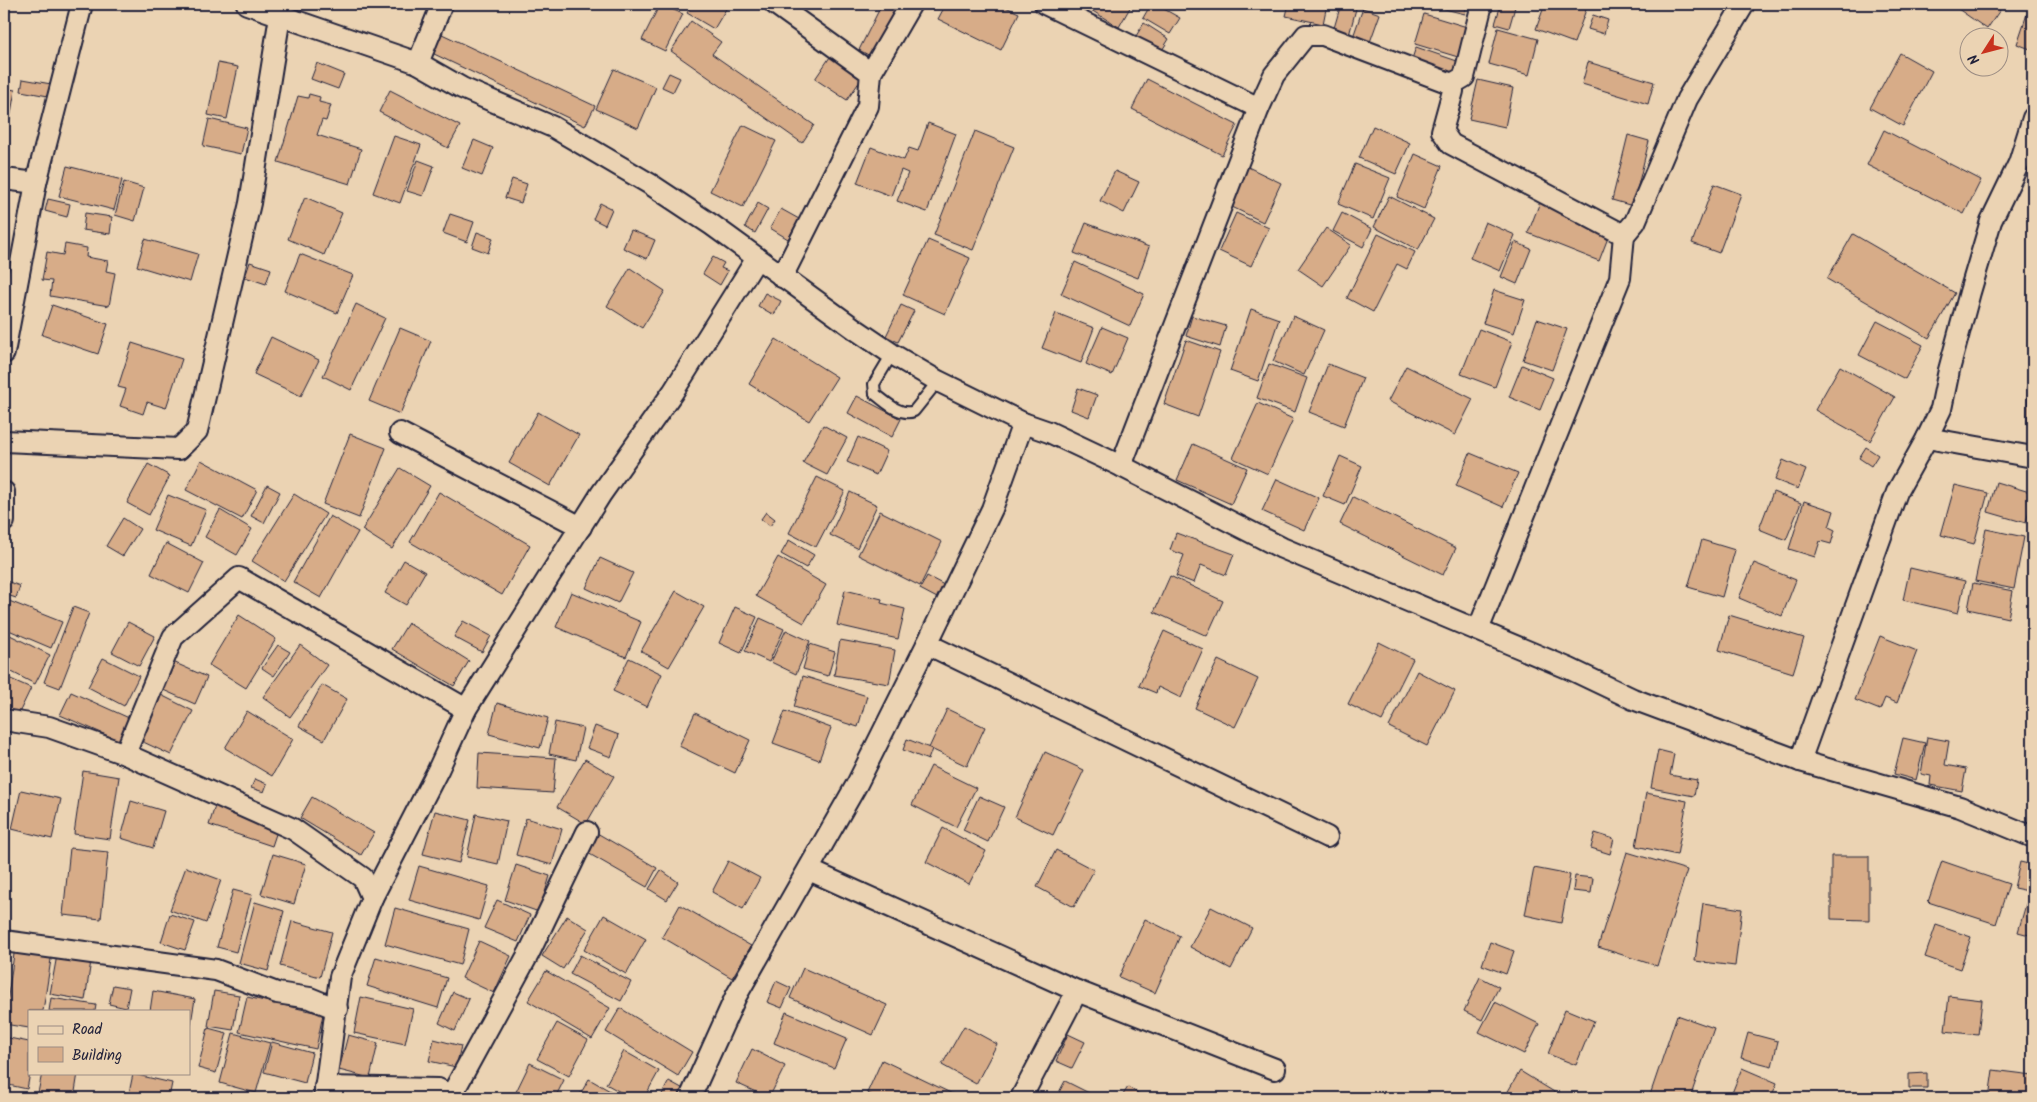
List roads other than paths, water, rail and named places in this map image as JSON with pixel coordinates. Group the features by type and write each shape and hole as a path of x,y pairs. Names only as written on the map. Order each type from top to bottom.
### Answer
{"street":[{"path":"4,353 36,183 82,4"},
{"path":"248,4 418,63 462,88 553,127 650,184 712,225 892,354 938,381 1022,423 1049,432 1121,466 1282,548 1570,669 1633,699 1800,761 1960,807 2033,837"},
{"path":"418,63 442,4"},
{"path":"775,4 871,73"},
{"path":"782,277 868,106 871,73 911,4"},
{"path":"1045,4 1259,108"},
{"path":"1452,84 1464,77 1482,4"},
{"path":"1478,630 1620,278 1624,235 1635,222 1687,99 1744,4"},
{"path":"4,441 179,450 197,431 250,203 280,16"},
{"path":"1121,466 1259,108 1274,75 1306,35 1323,35 1452,84"},
{"path":"1452,84 1453,91 1442,131 1451,144 1624,235"},
{"path":"1800,761 1897,492 1928,438 1941,409 1967,300 1991,221 2026,164 2033,118"},
{"path":"4,179 36,183"},
{"path":"588,832 530,954 454,1097 438,1089 324,1093 340,977 372,898 438,770 466,710 601,494 673,392 757,258"},
{"path":"690,1098 736,996 857,784 927,644 992,509 1022,423"},
{"path":"400,433 581,527"},
{"path":"1928,438 2033,457"},
{"path":"4,492 4,521"},
{"path":"126,754 173,637 239,578 466,710"},
{"path":"927,644 1327,837"},
{"path":"4,720 49,727 126,754 293,829 363,878 372,898"},
{"path":"809,870 1077,991 1275,1069"},
{"path":"4,941 216,970 277,993 310,998 337,1009"},
{"path":"1021,1098 1077,991"}],"lane":[{"path":"892,354 874,384 874,389 875,394 900,412 909,413 914,411 938,381"}]}
